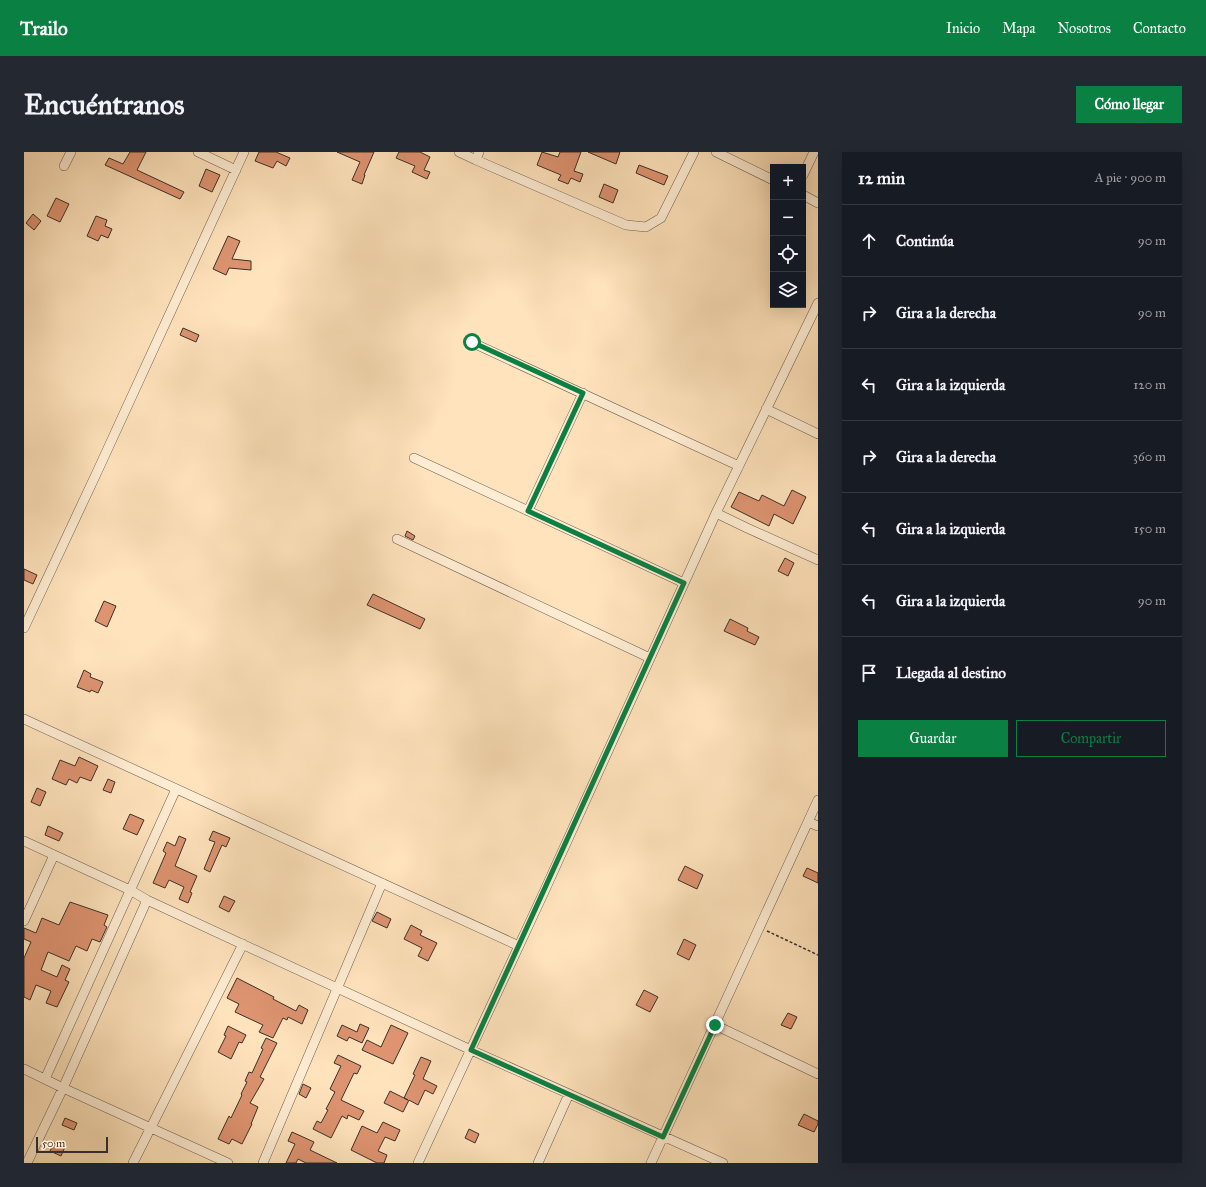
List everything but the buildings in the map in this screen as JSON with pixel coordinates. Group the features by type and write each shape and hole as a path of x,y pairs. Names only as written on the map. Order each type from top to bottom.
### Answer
{"street":[{"path":"64,166 70,152"},
{"path":"198,152 236,170"},
{"path":"24,628 244,152"},
{"path":"459,152 478,156 626,225 646,227 661,218 694,152"},
{"path":"716,152 770,179"},
{"path":"806,169 814,152"},
{"path":"806,197 818,203"},
{"path":"418,1163 519,946 716,513 818,303"},
{"path":"472,342 739,466"},
{"path":"528,511 583,393"},
{"path":"766,409 818,434"},
{"path":"414,458 684,583"},
{"path":"716,513 818,560"},
{"path":"397,539 650,658"},
{"path":"24,719 519,946"},
{"path":"45,1079 176,789"},
{"path":"651,1163 818,800"},
{"path":"808,822 818,826"},
{"path":"24,841 131,890 147,900 471,1050 723,1163"},
{"path":"24,921 54,855"},
{"path":"263,1163 382,883"},
{"path":"27,1163 63,1088 147,900"},
{"path":"133,1163 243,944"},
{"path":"715,1025 818,1074"},
{"path":"24,1069 228,1163"},
{"path":"538,1163 569,1094"}],"path":[{"path":"760,927 818,955"}],"route":[{"path":"472,342 583,393 528,511 684,583 471,1050 663,1137 715,1025"}]}
